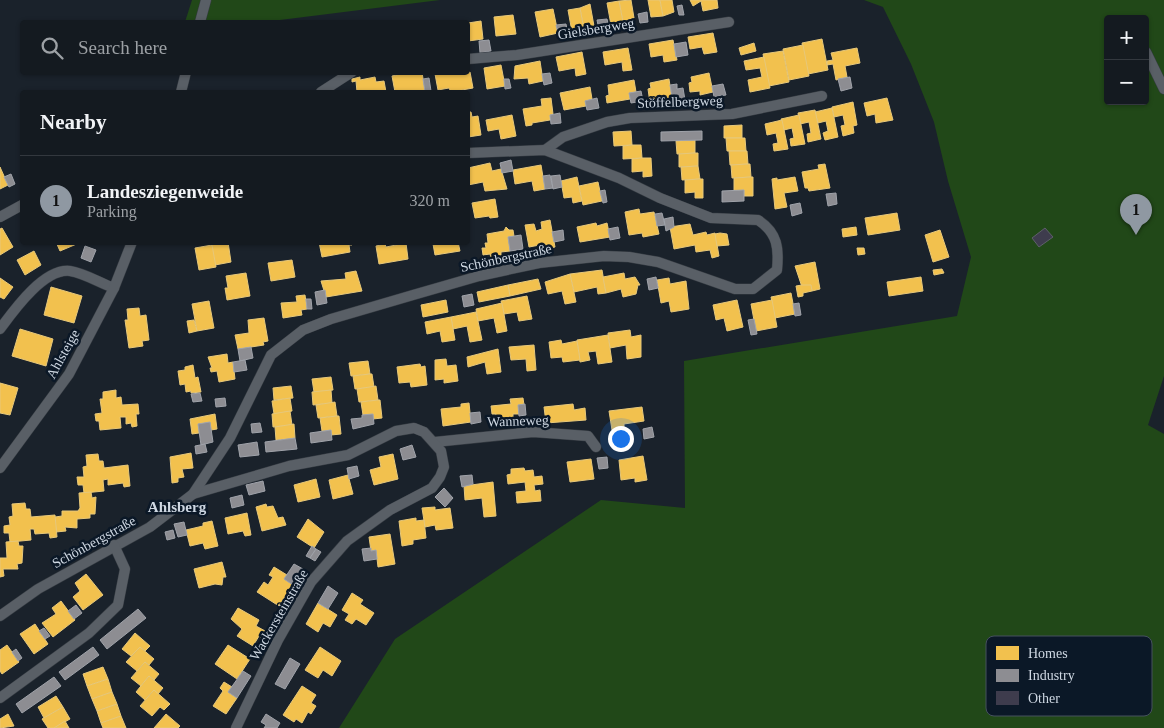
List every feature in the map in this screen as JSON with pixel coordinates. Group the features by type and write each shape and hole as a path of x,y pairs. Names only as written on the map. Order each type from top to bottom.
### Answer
{"street":[{"path":"201,20 206,0"},
{"name":"Gielsbergweg","path":"470,59 517,55 729,22"},
{"path":"1149,58 1164,89"},
{"path":"182,90 185,75"},
{"path":"324,90 347,75"},
{"name":"Stöffelbergweg","path":"545,150 563,137 607,122 630,118 732,114 822,96"},
{"name":"Schönbergstraße","path":"0,616 38,589 150,527 192,494 230,438 271,355 303,330 331,319 479,276 539,262 574,258 629,257 658,262 735,288 753,289 777,270 779,253 777,240 764,224 758,220 712,218 660,198 620,178 545,150 470,153"},
{"path":"0,217 20,206"},
{"name":"Ahlsteige","path":"0,468 69,374 114,288 131,245"},
{"path":"0,329 33,290 50,274 60,271 71,272 114,288"},
{"path":"192,494 289,466 348,454 396,431 414,428 424,432 435,442"},
{"name":"Wanneweg","path":"435,442 533,432 588,436 596,447"},
{"name":"Wackersteinstraße","path":"236,728 278,640 311,582 347,541 390,510 432,488 440,477 444,467 441,451 435,442"},
{"path":"0,698 89,634 118,605 125,569 114,546"}],"green space":[{"path":"192,0 440,0 280,20 186,20"},
{"path":"864,0 1164,0 1164,376 1148,425 1164,434 1164,728 339,728 395,639 601,500 685,508 684,361 957,316 971,257 948,181 934,122 911,64 883,7"}],"building: Homes":[{"path":"631,0 634,18 623,22 619,1"},
{"path":"648,0 660,0 663,16 651,17"},
{"path":"660,0 672,0 674,12 663,16"},
{"path":"690,0 717,0 718,8 703,11 701,1 693,6"},
{"path":"619,1 623,22 611,25 607,3"},
{"path":"590,4 594,26 584,30 580,8"},
{"path":"580,8 584,30 572,32 568,10"},
{"path":"553,9 558,33 540,37 535,12"},
{"path":"513,15 516,34 496,36 494,17"},
{"path":"481,21 483,39 470,41 470,23"},
{"path":"713,33 717,52 704,54 702,47 690,49 688,37"},
{"path":"822,39 828,70 808,74 802,43"},
{"path":"673,40 677,60 664,62 663,55 651,57 649,44"},
{"path":"754,43 756,51 741,55 739,48"},
{"path":"803,45 809,76 789,80 783,49"},
{"path":"628,48 632,70 623,71 622,62 605,65 603,52"},
{"path":"857,48 860,63 845,66 847,77 836,80 833,64 827,65 827,61 833,60 831,53"},
{"path":"783,51 789,82 769,86 763,54"},
{"path":"582,52 586,74 576,76 575,68 559,71 556,57"},
{"path":"764,57 770,88 750,92 748,80 762,77 760,68 746,70 744,61"},
{"path":"540,61 543,81 529,84 528,78 514,79 515,66"},
{"path":"501,65 505,86 487,89 484,68"},
{"path":"470,72 473,88 438,90 435,75 470,75"},
{"path":"709,73 713,92 700,95 700,91 690,92 689,83 692,82 691,77"},
{"path":"422,75 425,90 395,90 392,76"},
{"path":"360,77 360,80 375,77 376,82 384,81 386,90 357,90 356,81 352,82 352,79"},
{"path":"669,79 672,99 650,103 648,89 651,88 650,83"},
{"path":"634,80 636,92 629,93 630,99 607,103 606,96 609,95 608,85"},
{"path":"590,87 592,99 585,101 586,106 564,110 560,93"},
{"path":"551,98 553,114 550,115 550,120 526,126 523,109 542,106 541,99"},
{"path":"887,98 893,120 876,123 875,114 867,116 864,103"},
{"path":"853,102 857,125 853,126 854,133 843,136 841,126 845,125 843,115 834,117 832,107"},
{"path":"832,108 838,137 825,140 823,133 828,131 826,121 818,123 815,112"},
{"path":"815,110 821,139 808,142 807,134 811,133 809,122 800,124 798,113"},
{"path":"470,112 472,117 478,116 481,135 470,137"},
{"path":"512,115 516,136 501,139 499,129 488,131 486,120"},
{"path":"799,115 805,144 791,146 790,139 794,138 792,128 784,130 781,119"},
{"path":"782,120 788,149 774,151 773,144 778,143 776,133 767,135 765,124"},
{"path":"742,125 742,138 724,138 724,126"},
{"path":"631,131 632,145 614,146 613,132"},
{"path":"726,138 745,138 746,151 727,151"},
{"path":"695,140 695,153 677,154 676,141"},
{"path":"641,145 642,158 623,159 623,146"},
{"path":"729,151 747,151 748,164 730,165"},
{"path":"698,153 698,166 679,167 679,154"},
{"path":"651,158 652,176 643,177 643,171 632,172 632,159"},
{"path":"490,163 492,171 501,169 507,189 485,191 483,182 470,185 470,168"},
{"path":"750,164 751,177 732,178 731,165"},
{"path":"825,164 830,188 809,191 808,188 805,188 802,172 819,169 818,165"},
{"path":"541,165 545,189 534,191 532,181 515,184 513,170"},
{"path":"698,166 700,179 682,180 681,167"},
{"path":"0,167 8,185 0,189"},
{"path":"577,177 582,201 573,203 572,197 564,198 561,181"},
{"path":"753,177 753,196 744,196 744,190 734,191 734,178"},
{"path":"795,177 798,191 784,193 787,207 775,209 772,179"},
{"path":"703,179 703,198 695,198 695,192 685,193 685,180"},
{"path":"598,182 602,201 583,205 579,186"},
{"path":"495,199 498,217 475,218 472,203"},
{"path":"639,209 640,214 654,212 659,234 643,237 642,233 629,235 625,212"},
{"path":"897,213 900,230 868,235 865,218"},
{"path":"550,220 555,247 546,249 545,244 529,247 525,225 534,224 536,231 542,229 541,222"},
{"path":"596,223 597,226 607,223 610,237 580,242 577,227"},
{"path":"690,224 693,235 706,232 707,235 715,233 719,256 712,258 710,250 696,252 695,245 674,249 670,227"},
{"path":"506,227 509,230 513,230 514,236 508,237 510,251 501,252 501,256 491,258 490,254 483,255 482,248 486,248 485,243 488,243 487,234 504,231"},
{"path":"856,227 857,235 843,237 842,229"},
{"path":"2,228 13,247 0,255 0,229"},
{"path":"940,230 949,257 933,262 925,235"},
{"path":"715,234 727,234 729,245 717,246"},
{"path":"57,245 74,245 60,251"},
{"path":"211,245 228,245 231,262 215,265"},
{"path":"212,245 216,267 199,270 195,248"},
{"path":"320,245 349,245 350,252 322,257"},
{"path":"385,245 386,247 406,245 408,259 379,264 376,246"},
{"path":"433,245 459,245 460,251 435,255"},
{"path":"857,248 864,248 865,254 858,255"},
{"path":"34,251 41,265 25,275 17,260"},
{"path":"292,260 295,277 271,281 268,263"},
{"path":"815,262 820,289 812,291 811,285 802,287 795,266"},
{"path":"942,269 944,273 934,275 933,270"},
{"path":"602,270 606,293 598,294 597,287 574,292 570,274"},
{"path":"356,271 362,291 326,297 321,281 346,279 345,273"},
{"path":"246,273 250,296 227,300 226,276"},
{"path":"624,273 625,279 635,277 640,285 638,285 636,294 623,297 621,289 606,293 603,277"},
{"path":"570,274 576,302 565,304 562,291 548,294 545,282"},
{"path":"921,277 923,291 889,296 887,282"},
{"path":"0,278 13,287 4,299 0,297"},
{"path":"669,278 670,284 686,281 689,309 671,312 669,301 661,303 657,280"},
{"path":"538,279 541,289 510,296 508,285"},
{"path":"508,285 510,296 479,302 477,292"},
{"path":"811,285 812,291 803,293 803,296 798,297 796,286"},
{"path":"51,287 82,296 74,323 44,315"},
{"path":"791,293 795,314 775,318 771,297"},
{"path":"305,295 307,309 301,310 302,315 283,318 281,303 297,302 296,296"},
{"path":"527,296 532,319 519,321 517,312 504,314 501,301"},
{"path":"446,300 448,312 423,317 421,305"},
{"path":"737,300 743,327 727,331 724,318 716,320 713,305"},
{"path":"772,300 777,327 756,331 751,304"},
{"path":"209,301 214,328 197,331 192,304"},
{"path":"502,303 507,331 497,333 494,318 478,321 476,309"},
{"path":"139,308 140,316 146,315 149,340 142,341 143,346 129,348 125,320 128,320 127,309"},
{"path":"476,312 482,340 470,342 467,326 453,329 451,317"},
{"path":"451,317 455,340 442,342 440,331 427,334 425,322"},
{"path":"264,318 268,341 263,342 264,345 238,349 235,335 249,333 248,320"},
{"path":"194,320 197,331 189,333 187,321"},
{"path":"20,329 53,339 46,366 12,356"},
{"path":"630,330 631,337 641,335 641,357 627,359 626,345 610,348 608,333"},
{"path":"608,335 612,362 598,364 596,351 588,352 590,360 580,362 577,340"},
{"path":"561,340 562,344 577,341 580,360 563,362 562,357 551,358 549,342"},
{"path":"534,345 536,370 527,371 526,359 511,360 509,347"},
{"path":"498,349 501,372 487,374 485,362 468,367 467,357"},
{"path":"227,354 228,363 233,362 235,379 219,382 217,371 211,372 210,368 212,368 208,357"},
{"path":"446,359 447,366 456,365 458,381 444,383 444,379 435,380 435,360"},
{"path":"368,361 370,374 351,376 349,363"},
{"path":"420,364 421,367 425,366 427,385 411,387 410,382 399,383 397,367"},
{"path":"193,365 195,378 198,377 201,392 186,392 185,384 180,385 178,371 185,370 185,367"},
{"path":"372,374 374,387 355,389 353,376"},
{"path":"331,377 333,390 314,392 312,379"},
{"path":"0,383 18,388 10,415 0,413"},
{"path":"291,386 293,398 274,400 273,388"},
{"path":"376,386 378,400 359,402 357,389"},
{"path":"116,390 116,398 121,397 122,405 138,404 139,414 136,414 137,426 132,427 131,423 126,424 126,417 120,417 121,428 100,430 99,421 96,421 95,414 102,413 100,399 103,399 103,392"},
{"path":"331,390 332,403 313,405 312,392"},
{"path":"290,398 292,411 274,414 272,401"},
{"path":"523,398 524,405 518,405 519,414 513,414 513,418 496,421 496,414 492,414 491,406 511,404 510,399"},
{"path":"380,400 382,418 373,419 373,414 363,415 361,402"},
{"path":"335,402 337,416 318,418 316,405"},
{"path":"469,403 471,422 443,426 441,409 461,407 461,404"},
{"path":"573,404 574,410 585,408 586,420 546,423 544,407"},
{"path":"642,407 644,421 624,424 624,428 612,430 609,411"},
{"path":"290,411 292,425 273,427 272,414"},
{"path":"215,414 217,429 211,430 210,422 198,424 199,433 192,434 190,419"},
{"path":"339,416 341,434 331,435 331,430 322,431 320,418"},
{"path":"294,424 295,438 276,440 275,427"},
{"path":"191,453 193,468 182,469 184,477 178,478 178,482 172,483 170,457"},
{"path":"98,454 99,461 103,461 104,468 128,465 130,486 124,487 123,483 108,485 108,479 103,480 104,491 84,493 83,485 78,485 77,477 84,477 83,467 87,466 86,455"},
{"path":"393,454 398,479 374,485 370,470 381,467 379,457"},
{"path":"643,456 647,480 635,482 635,478 621,480 619,460"},
{"path":"591,459 594,479 570,482 567,462"},
{"path":"524,468 525,471 533,470 534,477 542,476 543,484 534,485 535,491 540,490 541,501 517,503 516,492 526,491 525,482 508,484 507,475 511,474 511,469"},
{"path":"348,475 353,494 333,499 329,480"},
{"path":"316,479 320,497 298,502 294,485"},
{"path":"493,482 496,516 484,517 482,498 465,500 464,486"},
{"path":"91,492 92,498 96,497 95,514 90,514 90,518 77,519 77,528 65,527 66,531 56,532 55,517 62,516 62,511 78,511 80,508 79,493"},
{"path":"25,503 26,509 30,509 31,517 55,515 57,537 50,538 49,533 35,534 34,529 30,529 31,540 10,542 9,533 4,533 4,526 10,525 9,517 13,516 12,504"},
{"path":"266,504 267,507 273,506 278,518 283,517 286,525 262,531 256,507"},
{"path":"435,507 435,510 450,508 453,528 436,530 435,525 425,527 422,508"},
{"path":"247,513 251,535 245,536 243,531 228,534 225,518"},
{"path":"416,518 416,521 424,520 426,538 413,540 413,544 402,546 399,521"},
{"path":"308,519 324,532 314,548 297,537"},
{"path":"212,521 218,546 205,549 203,543 190,546 186,530 203,526 203,523"},
{"path":"390,534 395,564 378,567 376,550 371,551 369,537"},
{"path":"18,541 19,546 23,546 22,563 17,564 18,569 3,569 4,576 0,577 0,558 7,558 6,542"},
{"path":"222,562 226,577 223,577 222,585 215,584 199,588 194,569"},
{"path":"274,567 287,575 284,579 293,585 279,606 257,592 264,582 268,585 273,577 269,575"},
{"path":"86,574 103,595 83,610 73,597 80,591 75,583"},
{"path":"352,593 363,600 360,604 374,613 366,625 356,619 352,624 345,620 349,614 342,610"},
{"path":"61,601 75,620 53,637 42,623 56,614 52,608"},
{"path":"318,603 337,615 330,627 323,623 318,632 306,624"},
{"path":"238,608 259,620 256,626 267,632 263,639 259,636 253,646 237,636 242,629 231,619"},
{"path":"35,624 48,644 34,654 20,634"},
{"path":"135,633 150,646 145,651 140,647 131,656 122,649"},
{"path":"7,645 19,662 2,674 0,671 0,650"},
{"path":"228,645 250,659 237,679 215,664"},
{"path":"140,647 154,659 149,665 145,662 137,671 126,662"},
{"path":"320,647 341,661 332,676 323,670 318,678 305,670"},
{"path":"145,662 159,674 154,680 149,676 141,686 131,678"},
{"path":"103,667 108,679 87,686 83,674"},
{"path":"149,676 163,688 158,694 154,690 145,700 136,692"},
{"path":"108,679 112,692 92,699 87,686"},
{"path":"224,682 232,687 228,692 237,698 226,714 213,706 223,691 220,688"},
{"path":"302,686 316,695 311,703 316,706 311,714 308,712 302,723 296,719 294,722 283,715"},
{"path":"154,690 170,704 164,710 160,707 152,716 140,706"},
{"path":"112,692 117,704 97,711 92,699"},
{"path":"56,696 63,707 44,718 38,707"},
{"path":"117,704 121,716 101,723 97,711"},
{"path":"63,707 70,719 54,728 48,728 42,719"},
{"path":"8,714 14,726 0,728 0,719"},
{"path":"166,714 180,726 178,728 154,728"},
{"path":"121,716 126,728 103,728 101,723"},
{"path":"65,721 69,728 54,728"}],"building: Industry":[{"path":"682,5 684,15 679,15 677,6"},
{"path":"647,12 648,22 640,23 638,14"},
{"path":"607,19 609,28 599,30 597,20"},
{"path":"566,24 568,34 558,33 556,25"},
{"path":"489,40 491,51 480,53 479,41"},
{"path":"686,42 688,55 676,57 674,44"},
{"path":"550,73 552,83 544,85 542,74"},
{"path":"850,77 852,88 841,91 838,79"},
{"path":"429,78 431,90 425,90 423,79"},
{"path":"504,79 509,79 511,88 505,89"},
{"path":"677,84 677,89 683,88 685,100 673,102 670,85"},
{"path":"723,84 726,95 714,97 712,86"},
{"path":"641,91 643,101 631,103 629,93"},
{"path":"597,98 599,108 587,110 585,101"},
{"path":"560,113 561,123 551,124 550,115"},
{"path":"702,131 702,140 661,141 661,132"},
{"path":"511,160 513,171 502,173 500,163"},
{"path":"11,174 15,184 9,187 4,177"},
{"path":"550,175 553,188 545,189 543,176"},
{"path":"560,175 562,187 553,189 551,176"},
{"path":"605,190 607,202 603,203 600,191"},
{"path":"744,190 744,201 722,202 722,191"},
{"path":"836,193 837,204 828,206 826,194"},
{"path":"800,203 802,213 792,216 790,205"},
{"path":"662,213 665,225 657,226 655,214"},
{"path":"673,217 674,227 666,231 664,219"},
{"path":"618,227 620,238 610,240 608,229"},
{"path":"563,230 564,240 554,242 552,232"},
{"path":"521,235 523,249 510,251 508,237"},
{"path":"85,246 96,250 91,262 81,258"},
{"path":"656,277 658,288 649,290 647,279"},
{"path":"325,290 327,303 317,305 315,292"},
{"path":"472,294 474,305 464,307 462,296"},
{"path":"306,299 311,299 312,309 307,309"},
{"path":"799,303 801,315 795,316 793,304"},
{"path":"754,319 757,334 751,335 748,320"},
{"path":"251,347 253,358 240,361 238,349"},
{"path":"245,360 247,370 234,372 233,362"},
{"path":"200,393 202,401 193,402 191,394"},
{"path":"225,398 226,406 216,407 215,399"},
{"path":"525,404 526,415 519,416 518,405"},
{"path":"480,412 481,422 471,424 470,413"},
{"path":"373,414 374,424 353,429 351,419"},
{"path":"210,422 213,442 201,445 198,424"},
{"path":"260,423 262,432 252,433 251,424"},
{"path":"652,427 654,437 644,439 643,429"},
{"path":"331,430 332,440 311,443 310,433"},
{"path":"295,438 297,449 266,452 265,442"},
{"path":"257,442 259,455 240,457 238,445"},
{"path":"205,444 207,452 196,454 195,446"},
{"path":"412,445 416,457 403,460 400,449"},
{"path":"607,457 608,468 599,469 597,458"},
{"path":"357,466 359,476 349,479 347,468"},
{"path":"472,475 473,484 462,487 460,476"},
{"path":"263,481 265,491 249,495 246,485"},
{"path":"444,488 453,498 445,507 435,497"},
{"path":"242,495 244,505 232,508 230,498"},
{"path":"184,522 187,535 178,537 174,524"},
{"path":"173,530 175,538 167,540 165,532"},
{"path":"312,546 316,549 310,558 306,556"},
{"path":"371,548 371,551 376,550 377,559 364,561 362,549"},
{"path":"316,549 321,552 315,561 310,558"},
{"path":"294,564 303,569 293,585 284,579"},
{"path":"328,586 338,593 328,609 318,603"},
{"path":"76,605 82,613 74,619 68,611"},
{"path":"138,609 146,618 107,649 100,640"},
{"path":"44,628 50,636 45,639 39,631"},
{"path":"93,647 99,655 65,680 59,672"},
{"path":"16,649 22,658 18,661 12,652"},
{"path":"290,658 300,664 285,689 275,684"},
{"path":"243,671 251,676 237,698 228,692"},
{"path":"54,677 61,686 22,713 16,704"},
{"path":"266,714 280,723 277,728 264,728 266,725 261,722"}],"building: Other":[{"path":"1045,228 1053,237 1039,247 1032,238"}],"place":[{"name":"Landesziegenweide","path":"1136,235"}],"district":[{"name":"Ahlsberg","path":"177,507"}]}
